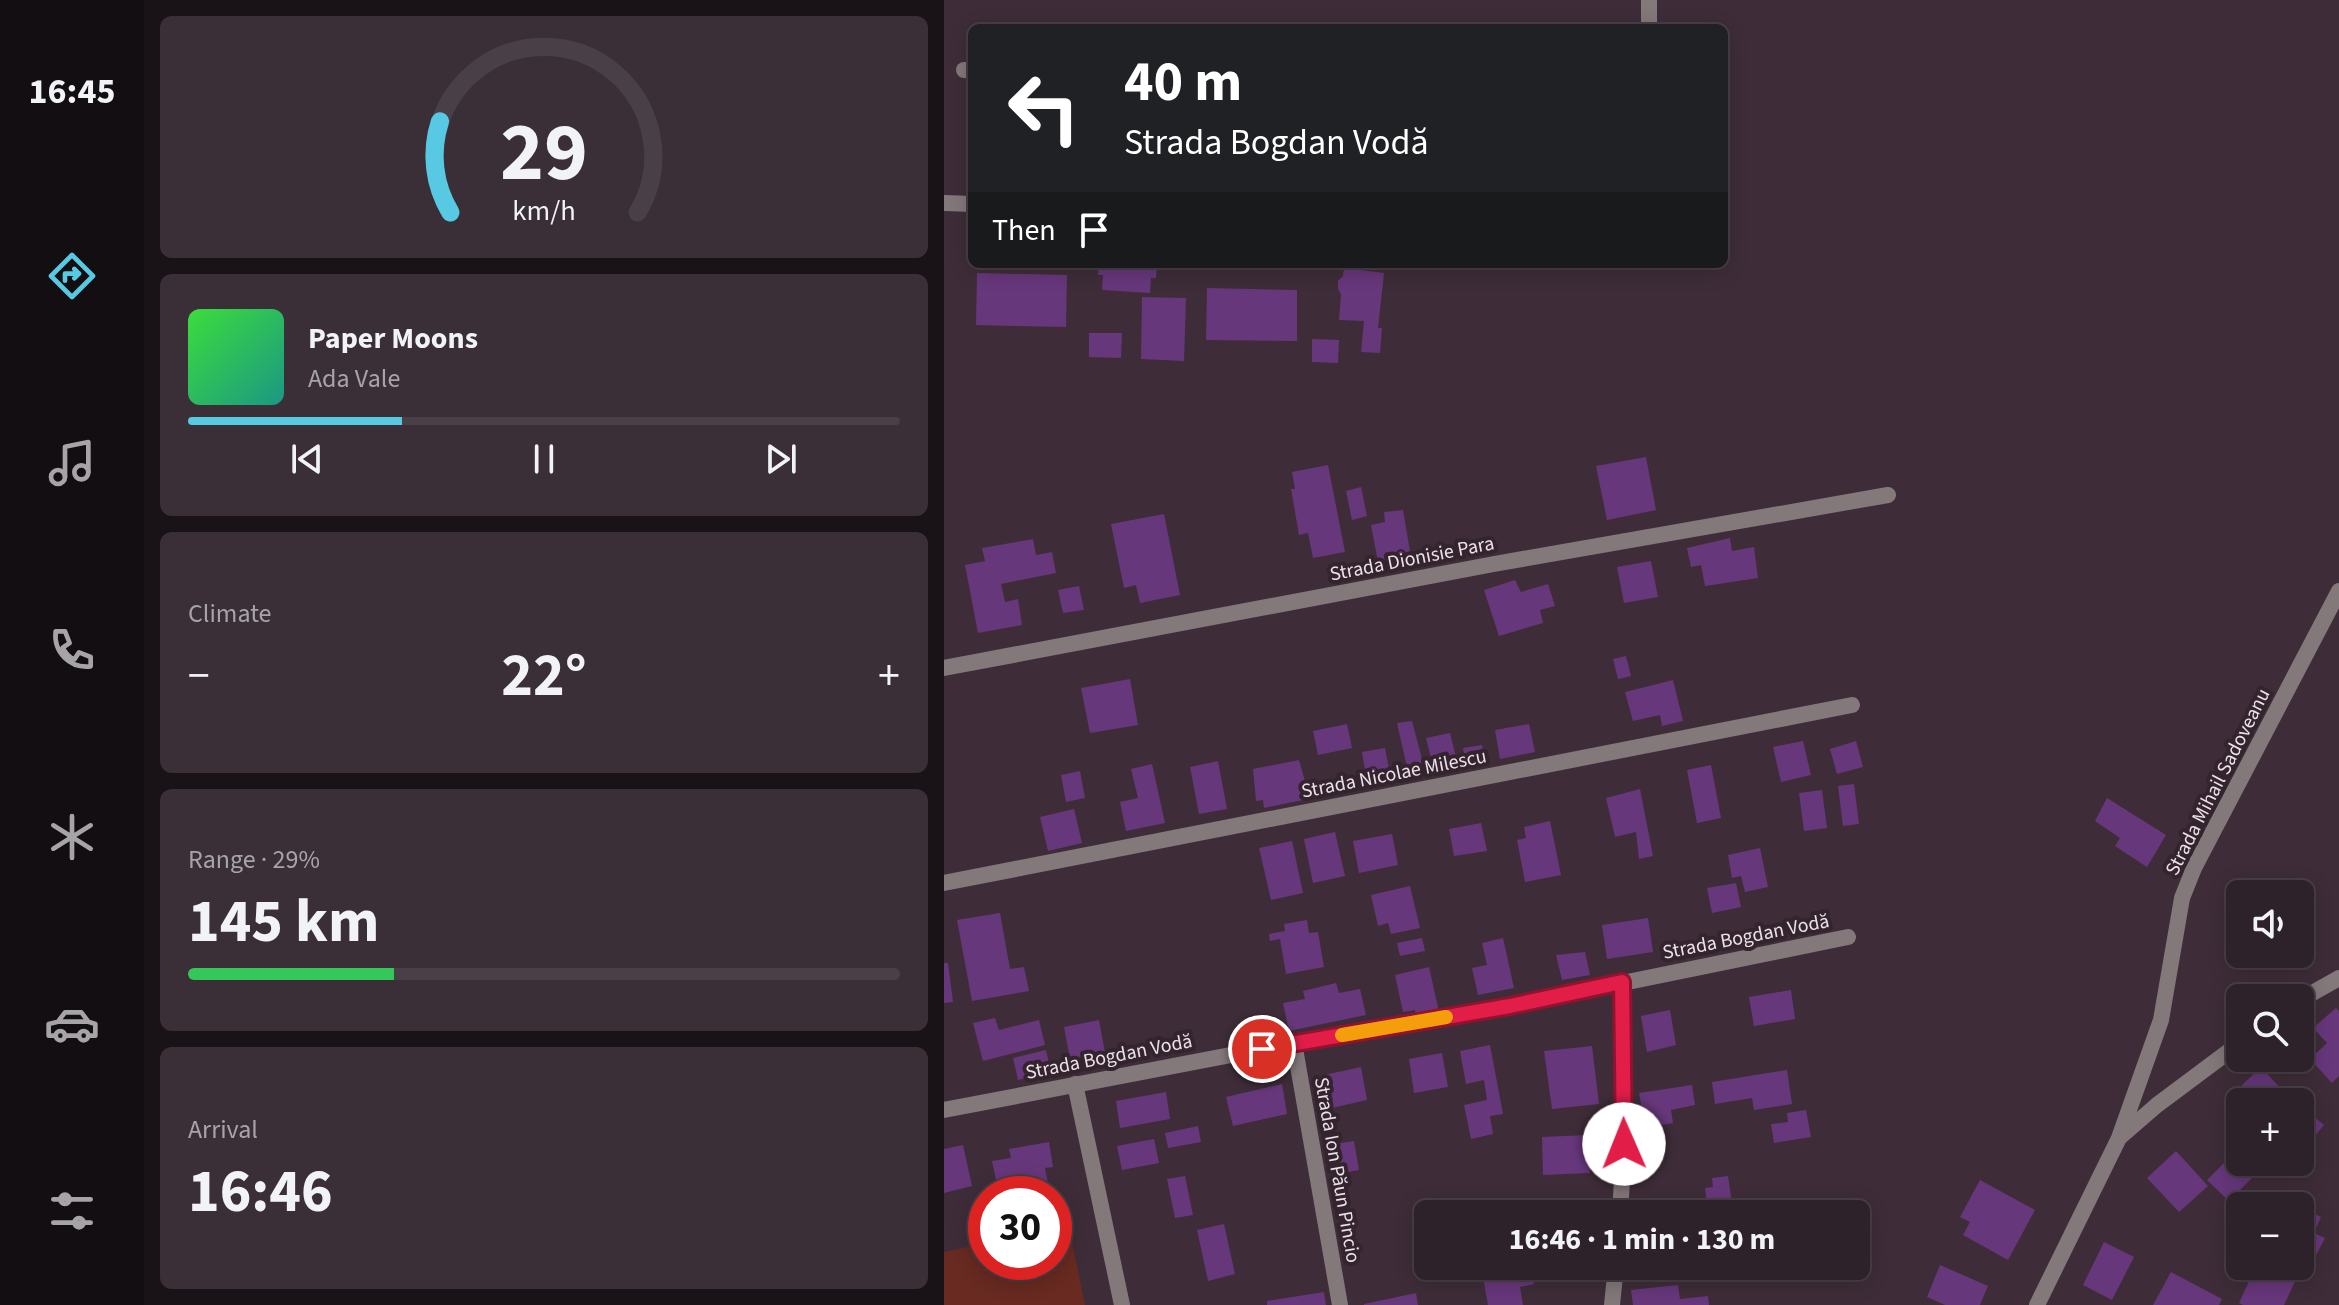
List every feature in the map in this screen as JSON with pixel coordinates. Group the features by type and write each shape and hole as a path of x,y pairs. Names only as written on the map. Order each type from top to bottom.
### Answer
{"street":[{"path":"1649,0 1649,24"},
{"path":"944,203 968,204"},
{"name":"Strada Dionisie Para","path":"944,668 1494,564 1888,495"},
{"name":"Strada Mihail Sadoveanu","path":"2037,1305 2119,1138 2161,1020 2182,898 2194,868 2339,591"},
{"name":"Strada Nicolae Milescu","path":"944,883 1852,705"},
{"name":"Strada Bogdan Vodă","path":"944,1110 1294,1043 1510,1006 1848,937"},
{"path":"2314,992 2339,978"},
{"path":"1621,1200 1624,1144 1622,982"},
{"name":"Strada Ion Păun Pincio","path":"1294,1043 1340,1305"},
{"name":"Strada Mihail Sadoveanu","path":"2119,1138 2226,1053"},
{"path":"1075,1084 1122,1305"},
{"path":"1612,1305 1615,1280"}],"shaded area":[{"path":"1072,1242 1085,1305 944,1305 944,1252 968,1247 968,1280 1072,1280"}],"building":[{"path":"1099,268 1157,268 1156,278 1151,278 1150,293 1102,290 1103,275 1098,275"},
{"path":"1344,268 1384,273 1378,328 1382,328 1380,353 1361,352 1364,321 1339,320 1341,294 1338,281 1343,276"},
{"path":"977,273 1067,275 1066,327 976,325"},
{"path":"1207,288 1297,290 1297,341 1206,340"},
{"path":"1142,297 1186,298 1184,361 1141,359"},
{"path":"1089,333 1122,333 1121,358 1089,357"},
{"path":"1312,339 1339,340 1338,363 1312,362"},
{"path":"1646,457 1656,510 1607,520 1596,466"},
{"path":"1328,465 1345,552 1313,558 1308,533 1299,535 1291,489 1295,489 1292,472"},
{"path":"1361,487 1367,516 1352,520 1346,491"},
{"path":"1403,510 1412,563 1401,564 1399,558 1378,562 1371,525 1385,522 1384,512"},
{"path":"1164,514 1180,595 1140,603 1136,585 1124,588 1111,524"},
{"path":"1730,538 1732,551 1754,547 1758,578 1705,586 1701,565 1691,567 1687,548"},
{"path":"1033,539 1036,555 1052,552 1056,573 1001,584 1005,602 1018,599 1022,625 978,633 965,565 985,561 982,548"},
{"path":"1651,561 1658,597 1624,603 1617,567"},
{"path":"1515,580 1521,592 1548,584 1555,606 1540,610 1543,623 1499,636 1484,590"},
{"path":"1079,586 1084,610 1063,613 1058,590"},
{"path":"1626,656 1631,676 1618,679 1613,659"},
{"path":"1130,679 1138,725 1090,733 1081,688"},
{"path":"1673,680 1683,721 1662,726 1660,715 1633,721 1625,692"},
{"path":"1412,721 1423,763 1407,767 1397,723"},
{"path":"1347,724 1352,748 1318,755 1313,731"},
{"path":"1529,724 1535,752 1500,759 1495,730"},
{"path":"1450,733 1458,765 1434,770 1426,738"},
{"path":"1803,741 1811,775 1781,782 1773,747"},
{"path":"1856,741 1863,767 1837,774 1830,749"},
{"path":"1482,745 1484,756 1465,760 1463,748"},
{"path":"1385,748 1391,779 1367,783 1362,752"},
{"path":"1299,760 1308,792 1301,793 1303,800 1264,808 1263,800 1256,801 1253,769"},
{"path":"1218,761 1227,809 1199,814 1190,767"},
{"path":"1152,764 1165,823 1126,831 1120,802 1138,798 1131,769"},
{"path":"1711,765 1721,818 1697,823 1687,770"},
{"path":"1080,771 1085,798 1066,802 1061,775"},
{"path":"1854,784 1859,824 1843,826 1838,786"},
{"path":"1640,789 1653,856 1639,859 1636,832 1615,837 1606,798"},
{"path":"1822,790 1827,828 1804,831 1799,793"},
{"path":"2107,798 2166,835 2147,867 2115,846 2120,838 2095,821"},
{"path":"1074,809 1082,843 1048,851 1040,817"},
{"path":"1550,821 1561,875 1525,882 1517,840 1526,838 1524,827"},
{"path":"1481,823 1487,851 1454,856 1449,829"},
{"path":"1335,832 1345,876 1313,883 1304,839"},
{"path":"1392,834 1398,865 1359,873 1353,841"},
{"path":"1292,841 1303,893 1271,900 1259,848"},
{"path":"1760,848 1768,887 1745,892 1741,876 1732,878 1728,855"},
{"path":"1736,883 1741,907 1712,913 1707,888"},
{"path":"1410,886 1420,928 1391,934 1388,923 1378,926 1371,895"},
{"path":"1000,913 1010,969 1024,967 1029,991 972,1001 957,920"},
{"path":"1648,918 1653,952 1607,959 1602,925"},
{"path":"1307,920 1309,933 1318,932 1324,967 1286,974 1280,939 1270,941 1269,934 1285,931 1284,924"},
{"path":"1422,938 1425,951 1400,956 1397,943"},
{"path":"1503,938 1514,988 1478,995 1472,968 1487,965 1482,943"},
{"path":"1585,952 1590,975 1562,980 1556,955"},
{"path":"944,963 948,963 953,1002 944,1003"},
{"path":"1429,967 1439,1012 1416,1016 1415,1010 1403,1012 1395,975"},
{"path":"1336,983 1339,993 1360,989 1366,1015 1289,1031 1283,1003 1305,999 1303,991"},
{"path":"1791,990 1795,1019 1754,1026 1749,997"},
{"path":"2336,1008 2339,1011 2339,1076 2332,1083 2314,1063 2314,1055 2327,1043 2314,1027"},
{"path":"1670,1010 1676,1045 1647,1052 1641,1016"},
{"path":"995,1018 999,1030 1039,1020 1045,1045 983,1061 973,1023"},
{"path":"1099,1020 1105,1053 1070,1059 1064,1027"},
{"path":"1490,1045 1503,1114 1490,1116 1493,1134 1471,1139 1464,1105 1487,1100 1484,1080 1466,1084 1460,1051"},
{"path":"1592,1046 1599,1104 1552,1109 1544,1051"},
{"path":"1046,1050 1051,1072 1018,1080 1013,1058"},
{"path":"1442,1053 1448,1087 1414,1093 1409,1059"},
{"path":"1361,1067 1367,1100 1323,1110 1315,1077"},
{"path":"1787,1070 1792,1104 1754,1110 1752,1098 1715,1104 1712,1082"},
{"path":"2256,1072 2266,1072 2280,1088 2245,1088 2242,1085"},
{"path":"1282,1084 1287,1114 1233,1126 1226,1097"},
{"path":"1692,1085 1695,1105 1671,1110 1673,1123 1645,1128 1639,1093"},
{"path":"1166,1092 1170,1119 1120,1128 1116,1101"},
{"path":"1806,1110 1811,1137 1774,1143 1771,1124 1788,1122 1787,1113"},
{"path":"2314,1117 2324,1125 2314,1137"},
{"path":"1198,1126 1201,1142 1168,1148 1165,1133"},
{"path":"1588,1135 1590,1173 1543,1175 1542,1137"},
{"path":"1154,1139 1159,1163 1122,1170 1117,1146"},
{"path":"1354,1141 1359,1170 1332,1175 1328,1145"},
{"path":"1049,1142 1053,1167 1045,1168 1046,1176 995,1176 992,1161 1011,1158 1009,1149"},
{"path":"963,1145 970,1176 968,1187 944,1193 944,1149"},
{"path":"2176,1151 2208,1186 2179,1212 2147,1178"},
{"path":"2226,1161 2226,1176 2254,1176 2238,1192 2226,1192 2226,1198 2207,1180"},
{"path":"1185,1176 1193,1215 1175,1218 1167,1179"},
{"path":"1728,1176 1732,1200 1706,1200 1705,1188 1713,1187 1712,1178"},
{"path":"1980,1180 2035,1210 2008,1260 1963,1235 1970,1222 1960,1217"},
{"path":"2314,1214 2321,1217 2314,1233"},
{"path":"1224,1224 1235,1274 1208,1281 1197,1230"},
{"path":"2314,1233 2325,1238 2314,1259"},
{"path":"2104,1242 2134,1257 2112,1300 2083,1285"},
{"path":"1940,1265 1988,1286 1980,1305 1945,1305 1927,1297"},
{"path":"2171,1272 2222,1299 2219,1305 2153,1305"},
{"path":"1484,1280 1533,1280 1534,1284 1520,1287 1523,1305 1488,1305"},
{"path":"2250,1280 2296,1280 2284,1305 2239,1303"},
{"path":"1678,1285 1680,1299 1708,1296 1709,1305 1633,1305 1631,1290"},
{"path":"1324,1292 1326,1305 1267,1305 1267,1301"},
{"path":"1416,1293 1418,1305 1364,1305 1364,1304"}],"slow traffic":[{"path":"1342,1035 1446,1017"}],"route":[{"path":"1262,1049 1510,1006 1622,982 1624,1144"}]}
